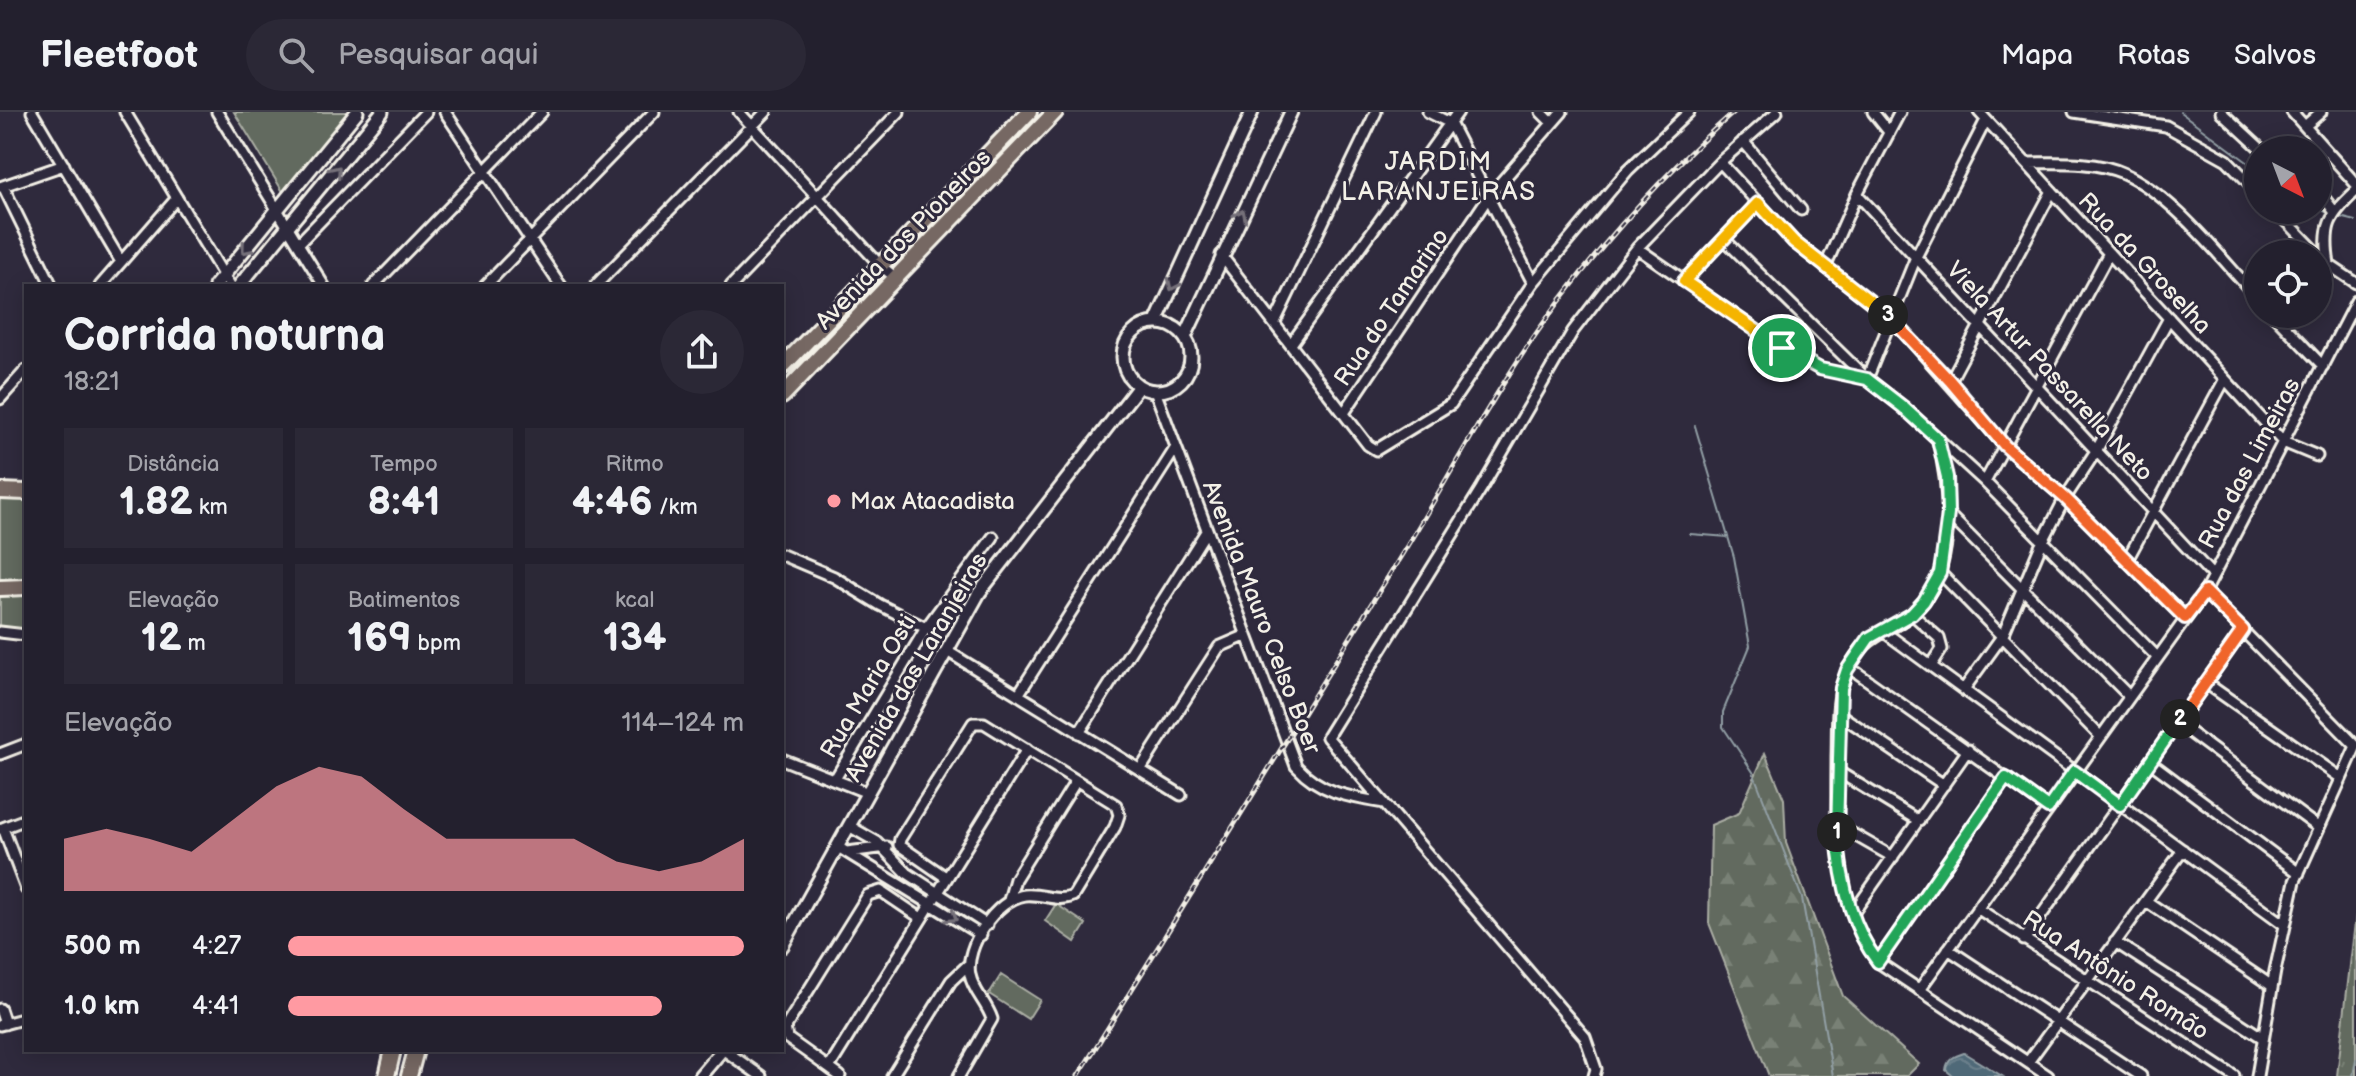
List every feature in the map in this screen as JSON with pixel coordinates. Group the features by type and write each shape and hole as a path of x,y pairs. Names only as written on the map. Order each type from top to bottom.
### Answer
{"main road":[{"name":"Avenida dos Pioneiros","path":"784,365 1029,112"},
{"name":"Avenida dos Pioneiros","path":"784,394 1055,112"},
{"path":"0,491 24,492"},
{"path":"0,588 24,587"},
{"path":"387,1076 393,1052"},
{"path":"409,1076 415,1052"}],"street":[{"path":"32,112 121,262"},
{"path":"125,112 227,281 357,112"},
{"path":"217,112 323,284"},
{"path":"241,284 382,112"},
{"path":"298,244 426,112"},
{"path":"445,112 560,284"},
{"path":"375,284 542,112"},
{"path":"487,284 654,112"},
{"path":"739,112 881,266 896,278"},
{"path":"597,284 766,112"},
{"path":"733,284 899,112"},
{"path":"1156,322 1252,112"},
{"path":"1185,337 1291,112"},
{"path":"1275,322 1376,112"},
{"path":"1428,112 1450,123 1533,283"},
{"path":"1291,344 1458,112"},
{"path":"1541,112 1552,123"},
{"name":"Rua do Tamarino","path":"1344,413 1489,196 1562,112"},
{"path":"1221,255 1376,450 1451,404 1533,283 1628,170 1689,112"},
{"path":"1594,1076 1596,1069 1585,1037 1327,737 1481,489 1573,331 1637,248 1720,162 1777,112"},
{"path":"1873,112 1889,132"},
{"path":"1825,267 1857,194 1900,112"},
{"name":"Rua da Groselha","path":"1979,112 2283,442"},
{"path":"2074,112 2166,126 2227,160 2244,178"},
{"path":"2221,112 2247,136"},
{"path":"2292,112 2356,184"},
{"path":"2305,126 2321,112"},
{"path":"1867,379 1916,257 1986,120"},
{"path":"1743,141 1801,210"},
{"path":"1720,162 1794,242 1892,319 2005,446 2065,498 2185,618"},
{"path":"2026,163 2075,163 2123,172 2167,203 2244,283"},
{"path":"51,284 1,186 64,165"},
{"path":"1950,381 2052,191"},
{"path":"2327,240 2326,228 2334,211 2356,191"},
{"name":"Viela Artur Passarella Neto","path":"1857,194 2213,576"},
{"path":"102,284 177,198"},
{"path":"1684,281 1758,203"},
{"path":"2289,224 2305,240"},
{"path":"1724,239 1867,379 1985,482 2157,657"},
{"path":"1637,248 1782,348 1820,369 1867,379"},
{"path":"1985,482 2109,253"},
{"path":"2332,267 2356,283"},
{"name":"Rua das Limeiras","path":"1919,990 2205,592 2356,301"},
{"path":"1964,689 2003,635 2043,540 2169,318"},
{"path":"1156,322 1175,327 1185,337 1191,358 1184,378 1166,390 1155,391 1139,386 1124,370 1123,348 1135,329 1156,322"},
{"path":"2286,328 2323,366"},
{"path":"1,395 24,372"},
{"path":"2127,560 2225,379"},
{"name":"Avenida das Laranjeiras","path":"784,943 842,849 849,826 979,593 1139,386"},
{"name":"Avenida Mauro Celso Boer","path":"1155,391 1296,766 1312,784 1340,795 1384,803"},
{"path":"1938,439 1947,477 1948,514 1940,573 1924,601 1912,614 1869,638 1849,667 1841,688 1837,771 1839,863 1864,944 1878,962 2048,1076"},
{"path":"2283,442 2317,456"},
{"path":"1018,695 1175,449"},
{"path":"1948,514 2129,696"},
{"path":"1079,733 1207,530"},
{"name":"Rua Maria Osti","path":"835,779 926,628 993,537"},
{"path":"784,556 834,577 926,628"},
{"path":"1940,573 2100,736"},
{"path":"2205,592 2356,746 2299,873 2272,986 2257,1076"},
{"path":"1912,614 1939,638 1942,649 1931,666"},
{"path":"2024,940 2243,630"},
{"path":"1883,631 2285,925"},
{"path":"0,632 24,635"},
{"path":"1140,770 1219,647 1247,635"},
{"path":"947,651 1181,795"},
{"path":"1849,667 2048,808"},
{"path":"2206,683 2341,778"},
{"path":"1839,714 1944,785"},
{"path":"892,1076 951,981 969,964 981,935 998,908 1009,900 1028,894 1065,900 1073,896 1115,827 1119,815 1116,805 984,723 973,723 899,845"},
{"path":"2177,723 2319,828"},
{"path":"0,754 24,745"},
{"path":"829,1068 1027,749"},
{"path":"1853,913 1968,750"},
{"path":"784,760 868,793"},
{"path":"2150,762 2299,873"},
{"path":"1837,771 1919,821"},
{"path":"1878,962 2006,778"},
{"path":"1009,900 1015,879 1076,781"},
{"path":"24,820 1,828 24,884"},
{"path":"1837,825 1893,857"},
{"path":"849,826 884,847 907,873 987,925"},
{"path":"842,849 899,845 947,878"},
{"path":"842,849 981,935"},
{"path":"2028,1062 2183,850"},
{"path":"899,884 907,873"},
{"path":"840,1076 787,1038 785,1028 871,892 881,891 921,918"},
{"path":"2146,901 2272,986"},
{"name":"Rua Antônio Romão","path":"1977,908 2234,1076"},
{"path":"2115,942 2263,1038"},
{"path":"1948,949 2141,1076"},
{"path":"959,1076 992,1019 971,979 969,964"},
{"path":"0,1009 3,1024 24,1019"},
{"path":"700,1076 721,1052"},
{"path":"714,1076 722,1052"},
{"path":"726,1052 761,1076"}],"green space":[{"path":"234,112 351,112 285,195"},
{"path":"0,498 24,500 24,582 0,585"},
{"path":"0,592 24,592 24,632 0,628"},
{"path":"1765,753 1784,799 1786,843 1843,996 1919,1064 1907,1076 1769,1076 1709,923 1711,825 1739,813"},
{"path":"1056,904 1086,924 1075,942 1045,921"},
{"path":"2356,914 2356,1076 2337,1076"},
{"path":"1001,975 1040,1000 1028,1019 989,994"}],"water":[{"path":"1964,1053 2002,1076 1953,1076 1946,1070 1948,1063"}],"waterway":[{"path":"2180,112 2244,160"},
{"path":"2336,216 2356,221"},
{"path":"1695,426 1734,557 1750,646 1723,712 1723,727 1753,772 1802,898 1833,1076"},
{"path":"1690,534 1728,537"},
{"path":"2353,1076 2356,1059"}],"railway":[{"path":"1078,1076 1536,333 1620,227 1664,179 1734,112"}],"place":[{"name":"Max Atacadista","path":"834,501"}],"district":[{"name":"JARDIM LARANJEIRAS","path":"1439,176"}],"route":[{"path":"1758,203 1794,242 1892,319 2005,446 2065,498 2185,618 2205,592 2243,630 2120,805 2074,771 2048,808 2006,778 1878,962 1864,944 1839,863 1838,727 1841,688 1847,670 1869,638 1912,614 1924,601 1940,573 1948,514 1947,477 1938,439 1903,407 1867,379 1820,369 1782,348 1684,281 1758,203"}]}
